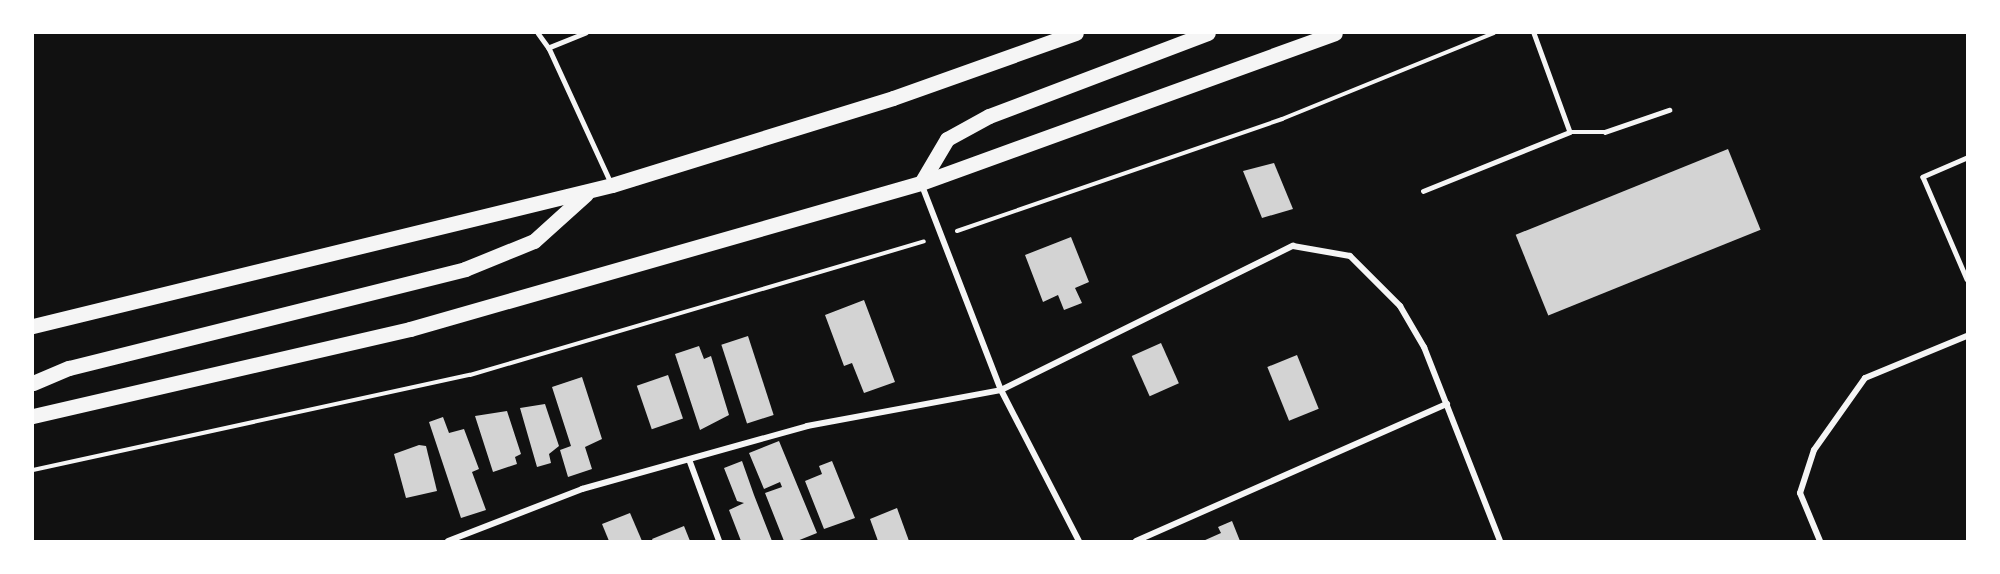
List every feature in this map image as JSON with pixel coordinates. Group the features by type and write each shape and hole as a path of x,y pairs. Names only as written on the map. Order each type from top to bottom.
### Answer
{"main road":[{"path":"33,326 588,192 894,98 1076,33"},
{"path":"921,183 946,139 989,116 1208,33"},
{"path":"33,416 410,329 921,183 1335,33"},
{"path":"33,383 69,368 465,269 534,241 588,192"}],"street":[{"path":"921,183 1001,390 1079,541"},
{"path":"448,541 582,489 690,462 807,426 1001,390 1293,246 1350,256 1400,306 1424,347 1500,541"},
{"path":"1820,541 1800,492 1814,450 1865,378 1967,336"},
{"path":"1136,541 1447,404"},
{"path":"690,462 719,541"}],"lane":[{"path":"538,33 549,48 612,185"},
{"path":"549,48 586,33"},
{"path":"1534,33 1570,132"},
{"path":"1423,191 1570,132 1605,132 1669,110"},
{"path":"1967,158 1923,177 1967,279"}],"path":[{"path":"968,227 1282,119 1494,33"},
{"path":"33,470 470,375 903,248"}],"building":[{"path":"1728,149 1761,230 1548,315 1516,235"},
{"path":"1274,163 1293,209 1262,218 1243,171"},
{"path":"1071,237 1089,282 1075,288 1082,303 1064,310 1058,295 1043,302 1025,255"},
{"path":"864,300 895,382 864,393 852,363 844,366 825,315"},
{"path":"748,336 774,415 747,424 721,345"},
{"path":"1161,343 1179,383 1150,396 1132,356"},
{"path":"699,346 704,359 711,356 729,415 700,430 675,354"},
{"path":"1297,355 1319,409 1289,421 1267,367"},
{"path":"668,375 683,418 652,429 637,386"},
{"path":"582,377 602,439 585,447 592,469 568,477 560,450 571,446 552,387"},
{"path":"545,404 559,446 549,454 551,463 537,467 520,408"},
{"path":"507,411 521,454 515,457 517,464 493,472 475,416"},
{"path":"443,417 449,433 464,429 479,469 472,472 486,510 461,518 429,422"},
{"path":"779,441 817,533 797,541 784,541 765,493 782,487 780,482 764,489 749,453"},
{"path":"419,445 426,446 437,491 406,498 394,454"},
{"path":"742,461 772,541 741,541 729,510 744,503 737,501 724,468"},
{"path":"832,461 855,518 824,529 805,481 822,474 819,466"},
{"path":"897,508 909,541 878,541 870,519"},
{"path":"630,513 642,541 609,541 602,524"},
{"path":"1232,521 1240,541 1203,541 1221,533 1218,527"},
{"path":"684,526 690,541 653,541 652,539"}]}
